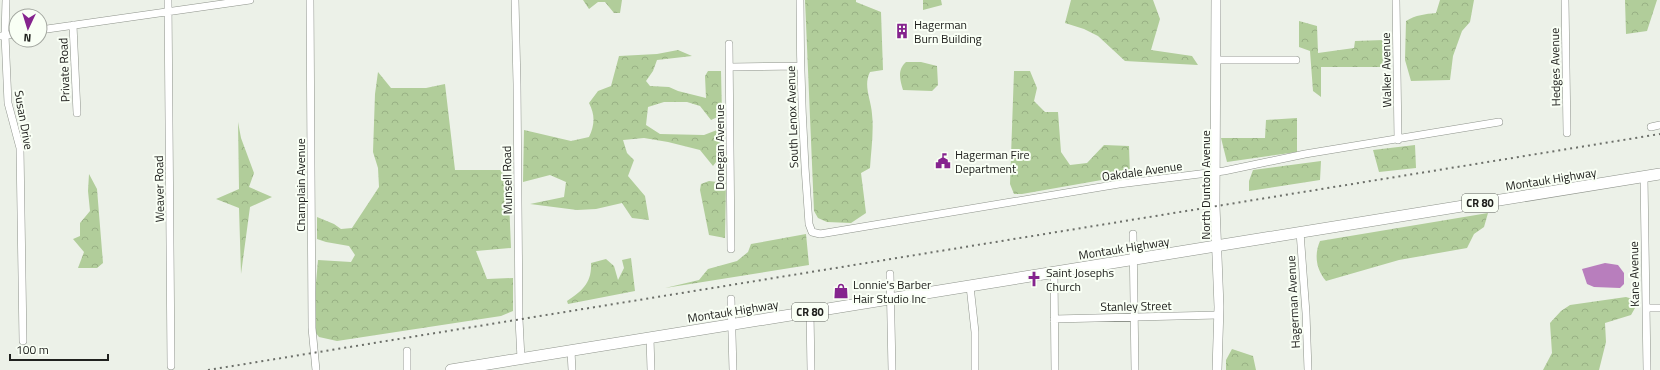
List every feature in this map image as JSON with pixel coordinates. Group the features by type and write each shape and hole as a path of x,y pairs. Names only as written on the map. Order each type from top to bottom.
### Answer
{"main road":[{"name":"Montauk Highway","path":"451,370 1660,174"}],"street":[{"name":"Susan Drive","path":"6,0 2,36 8,103 20,148 23,341"},
{"name":"Weaver Road","path":"168,0 171,366"},
{"path":"48,29 250,0"},
{"name":"Champlain Avenue","path":"310,0 312,328 316,370"},
{"name":"Munsell Road","path":"515,0 519,319 522,359"},
{"name":"South Lenox Avenue","path":"800,0 800,66 803,146 809,224 812,232"},
{"name":"North Dunton Avenue","path":"1216,0 1217,370"},
{"name":"Walker Avenue","path":"1396,0 1398,140"},
{"name":"Hedges Avenue","path":"1565,0 1567,133"},
{"name":"Private Road","path":"73,26 77,113"},
{"name":"Donegan Avenue","path":"729,44 731,249"},
{"path":"1217,60 1296,60"},
{"path":"730,68 800,66"},
{"name":"Oakdale Avenue","path":"812,232 820,234 1119,184 1216,172 1305,154 1398,140 1499,122"},
{"path":"1651,127 1660,125"},
{"name":"Kane Avenue","path":"1644,177 1647,370"},
{"name":"Hagerman Avenue","path":"1300,232 1306,313 1308,370"},
{"path":"1133,234 1134,370"},
{"path":"1054,272 1055,370"},
{"path":"890,274 892,370"},
{"path":"970,286 975,332 975,370"},
{"path":"732,299 733,370"},
{"path":"1646,308 1660,308"},
{"path":"810,312 811,370"},
{"name":"Stanley Street","path":"1054,319 1218,315"},
{"path":"650,338 651,370"},
{"path":"407,351 407,370"},
{"path":"571,351 572,370"}],"green space":[{"path":"583,0 622,0 620,13 614,13 605,2 598,2 589,9"},
{"path":"805,0 856,0 856,2 881,12 883,70 870,72 867,82 873,127 870,168 861,173 866,213 851,223 827,222 818,218 814,211"},
{"path":"923,0 941,0 942,5 923,10"},
{"path":"1071,0 1153,0 1160,19 1151,50 1192,56 1198,65 1125,61 1098,36 1084,29 1065,23"},
{"path":"1440,0 1474,0 1470,22 1462,31 1453,56 1450,80 1411,81 1405,60 1406,21 1413,17 1436,13"},
{"path":"1625,0 1657,0 1647,31 1626,34"},
{"path":"1299,21 1317,26 1318,53 1354,48 1355,41 1384,40 1387,67 1321,67 1321,97 1313,91 1310,51 1299,47"},
{"path":"678,50 692,56 657,60 653,71 646,81 650,86 669,87 678,91 706,98 705,76 708,71 721,71 722,115 711,120 700,106 687,102 664,102 648,107 646,125 660,134 704,135 717,130 723,153 713,166 700,150 644,138 623,140 627,153 634,160 628,176 645,196 649,220 632,218 622,203 596,209 577,210 530,204 564,197 566,182 550,175 523,182 524,130 571,141 589,137 594,120 589,103 598,91 611,86 619,56 657,54"},
{"path":"906,62 921,62 937,66 938,85 932,91 903,90 900,72 901,68"},
{"path":"1014,71 1030,71 1037,88 1034,101 1045,112 1058,112 1061,152 1070,165 1087,163 1104,145 1129,146 1130,175 1022,194 1014,194 1010,184"},
{"path":"378,72 391,88 426,88 445,84 455,170 500,170 508,177 511,248 476,251 487,279 513,278 513,311 501,316 337,341 319,337 312,328 318,260 351,262 355,255 349,246 317,239 317,217 334,224 341,229 352,228 379,187 378,168 373,152 375,94"},
{"path":"1297,118 1297,152 1227,162 1221,138 1265,138 1266,120"},
{"path":"238,122 241,138 254,173 249,187 272,197 250,207 241,274 239,208 216,199 239,189"},
{"path":"1415,145 1416,168 1379,172 1373,150"},
{"path":"1321,161 1320,180 1249,191 1249,181 1253,170"},
{"path":"89,174 97,189 103,263 97,268 78,268 84,252 73,239 80,236 80,223 90,211 88,191"},
{"path":"709,181 726,183 725,238 709,235 700,190 701,184"},
{"path":"1488,213 1484,227 1474,234 1467,248 1399,260 1326,281 1318,267 1317,251 1320,241"},
{"path":"806,234 809,265 665,288 699,280 708,269 737,261 748,252 751,244"},
{"path":"631,258 635,291 568,304 567,301 577,294 588,281 591,263 606,259 614,266 618,280 624,268 622,260"},
{"path":"1626,297 1639,301 1631,315 1605,323 1606,342 1599,370 1543,370 1552,353 1550,323 1561,311 1570,305"},
{"path":"1232,349 1253,356 1256,370 1226,370 1226,360"}],"shaded area":[{"path":"1605,263 1618,265 1624,273 1624,284 1620,288 1594,287 1587,284 1582,269"}],"railway":[{"path":"208,370 1660,134"}],"place":[{"name":"Hagerman Burn Building","path":"902,31"},
{"name":"Hagerman Fire Department","path":"943,161"},
{"name":"Saint Josephs Church","path":"1034,279"},
{"name":"Lonnie's Barber Hair Studio Inc","path":"841,291"}]}
